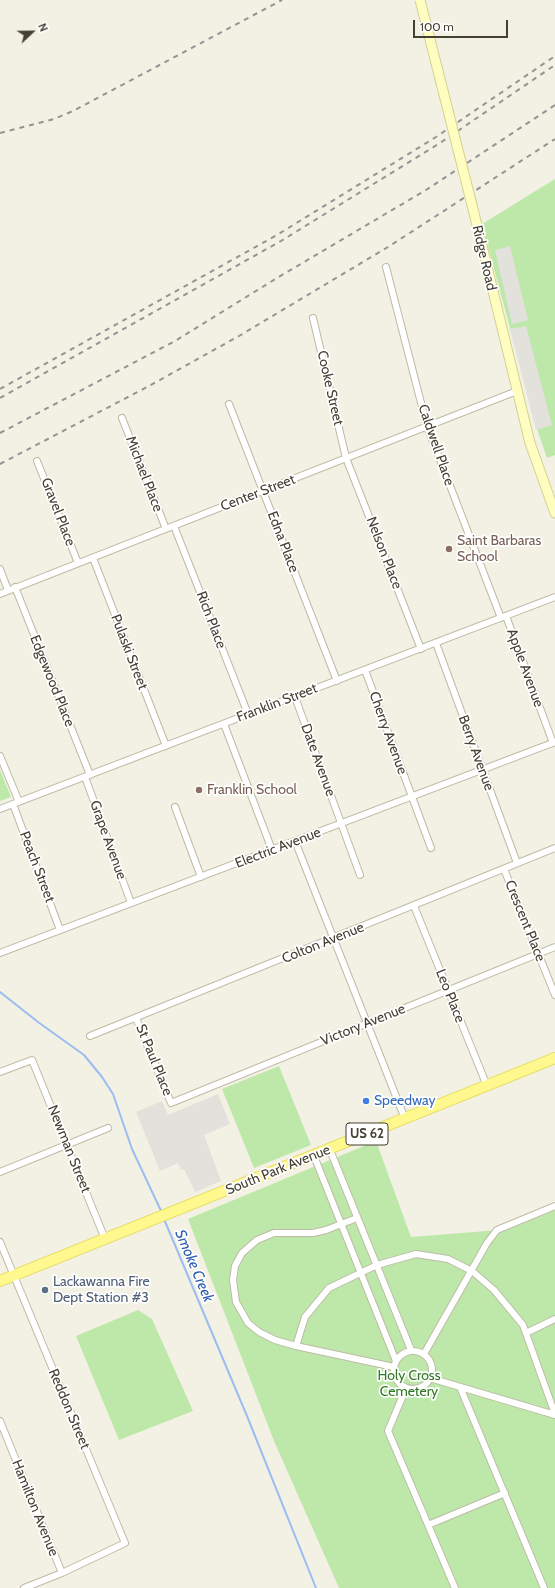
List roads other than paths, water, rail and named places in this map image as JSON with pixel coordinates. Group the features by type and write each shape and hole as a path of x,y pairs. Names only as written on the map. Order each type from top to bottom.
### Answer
{"main road":[{"name":"Ridge Road","path":"420,0 530,443 555,513"},
{"name":"South Park Avenue","path":"0,1281 330,1150 555,1058"}],"street":[{"name":"Caldwell Place","path":"386,267 427,426 503,617"},
{"name":"Cooke Street","path":"313,318 346,458"},
{"name":"Center Street","path":"0,594 517,391"},
{"name":"Edna Place","path":"229,404 337,681"},
{"name":"Michael Place","path":"122,418 166,529"},
{"name":"Nelson Place","path":"346,458 421,649"},
{"name":"Gravel Place","path":"37,461 78,564"},
{"name":"Rich Place","path":"174,526 248,714"},
{"name":"Pulaski Street","path":"93,558 166,746"},
{"path":"0,569 8,590"},
{"name":"Edgewood Place","path":"15,588 87,776"},
{"name":"Franklin Street","path":"0,810 555,597"},
{"name":"Apple Avenue","path":"503,617 554,743"},
{"name":"Berry Avenue","path":"436,643 482,770 518,863"},
{"name":"Cherry Avenue","path":"365,670 431,848"},
{"name":"Date Avenue","path":"295,696 360,875"},
{"path":"224,724 272,850"},
{"name":"Electric Avenue","path":"0,952 554,743"},
{"name":"Peach Street","path":"0,756 60,930"},
{"name":"Grape Avenue","path":"87,776 131,903"},
{"path":"175,807 201,877"},
{"path":"295,841 405,1119"},
{"name":"Colton Avenue","path":"90,1036 555,848"},
{"name":"Crescent Place","path":"504,869 555,995"},
{"name":"Leo Place","path":"414,906 487,1086"},
{"name":"Victory Avenue","path":"171,1103 555,947"},
{"name":"St Paul Place","path":"136,1018 171,1103"},
{"name":"Newman Street","path":"0,1072 32,1060 105,1239"},
{"path":"0,1172 108,1128"},
{"path":"330,1150 411,1350"},
{"path":"314,1156 361,1272 395,1364 395,1378 406,1388 412,1389 421,1388 430,1378 432,1366 424,1354 411,1350 400,1355 395,1364"},
{"path":"424,1354 472,1272 487,1243 497,1230 555,1206"},
{"path":"357,1218 313,1233 274,1233 257,1240 242,1253 235,1266 233,1280 236,1302 248,1323 259,1332 274,1340 296,1346 395,1364"},
{"name":"Reddon Street","path":"0,1242 125,1543 62,1573"},
{"path":"296,1346 305,1317 329,1288 361,1272 394,1259 416,1254 448,1259 472,1272 494,1290 523,1325 555,1414"},
{"path":"526,1334 555,1318"},
{"path":"430,1378 555,1414"},
{"path":"460,1387 544,1588"},
{"path":"406,1388 388,1431 455,1588"},
{"name":"Hamilton Avenue","path":"0,1421 62,1573"},
{"path":"428,1525 505,1493"},
{"path":"24,1588 62,1573"}],"waterway":[{"name":"Smoke Creek","path":"0,992 84,1055 102,1077 113,1094 132,1149 162,1213"},
{"name":"Smoke Creek","path":"164,1219 247,1416 316,1588"}],"railway":[{"path":"0,133 54,119 73,111 282,0"},
{"path":"0,389 277,235 436,137 555,56"},
{"path":"0,398 281,241 440,143 555,65"},
{"path":"0,433 175,341 277,278 426,190 555,105"},
{"path":"0,464 149,386 239,336 388,247 555,139"}],"place":[{"name":"Saint Barbaras School","path":"449,549"},
{"name":"Franklin School","path":"199,790"},
{"name":"Speedway","path":"366,1101"},
{"name":"Lackawanna Fire Dept Station #3","path":"45,1290"}],"park label":[{"name":"Holy Cross Cemetery","path":"409,1384"}]}
